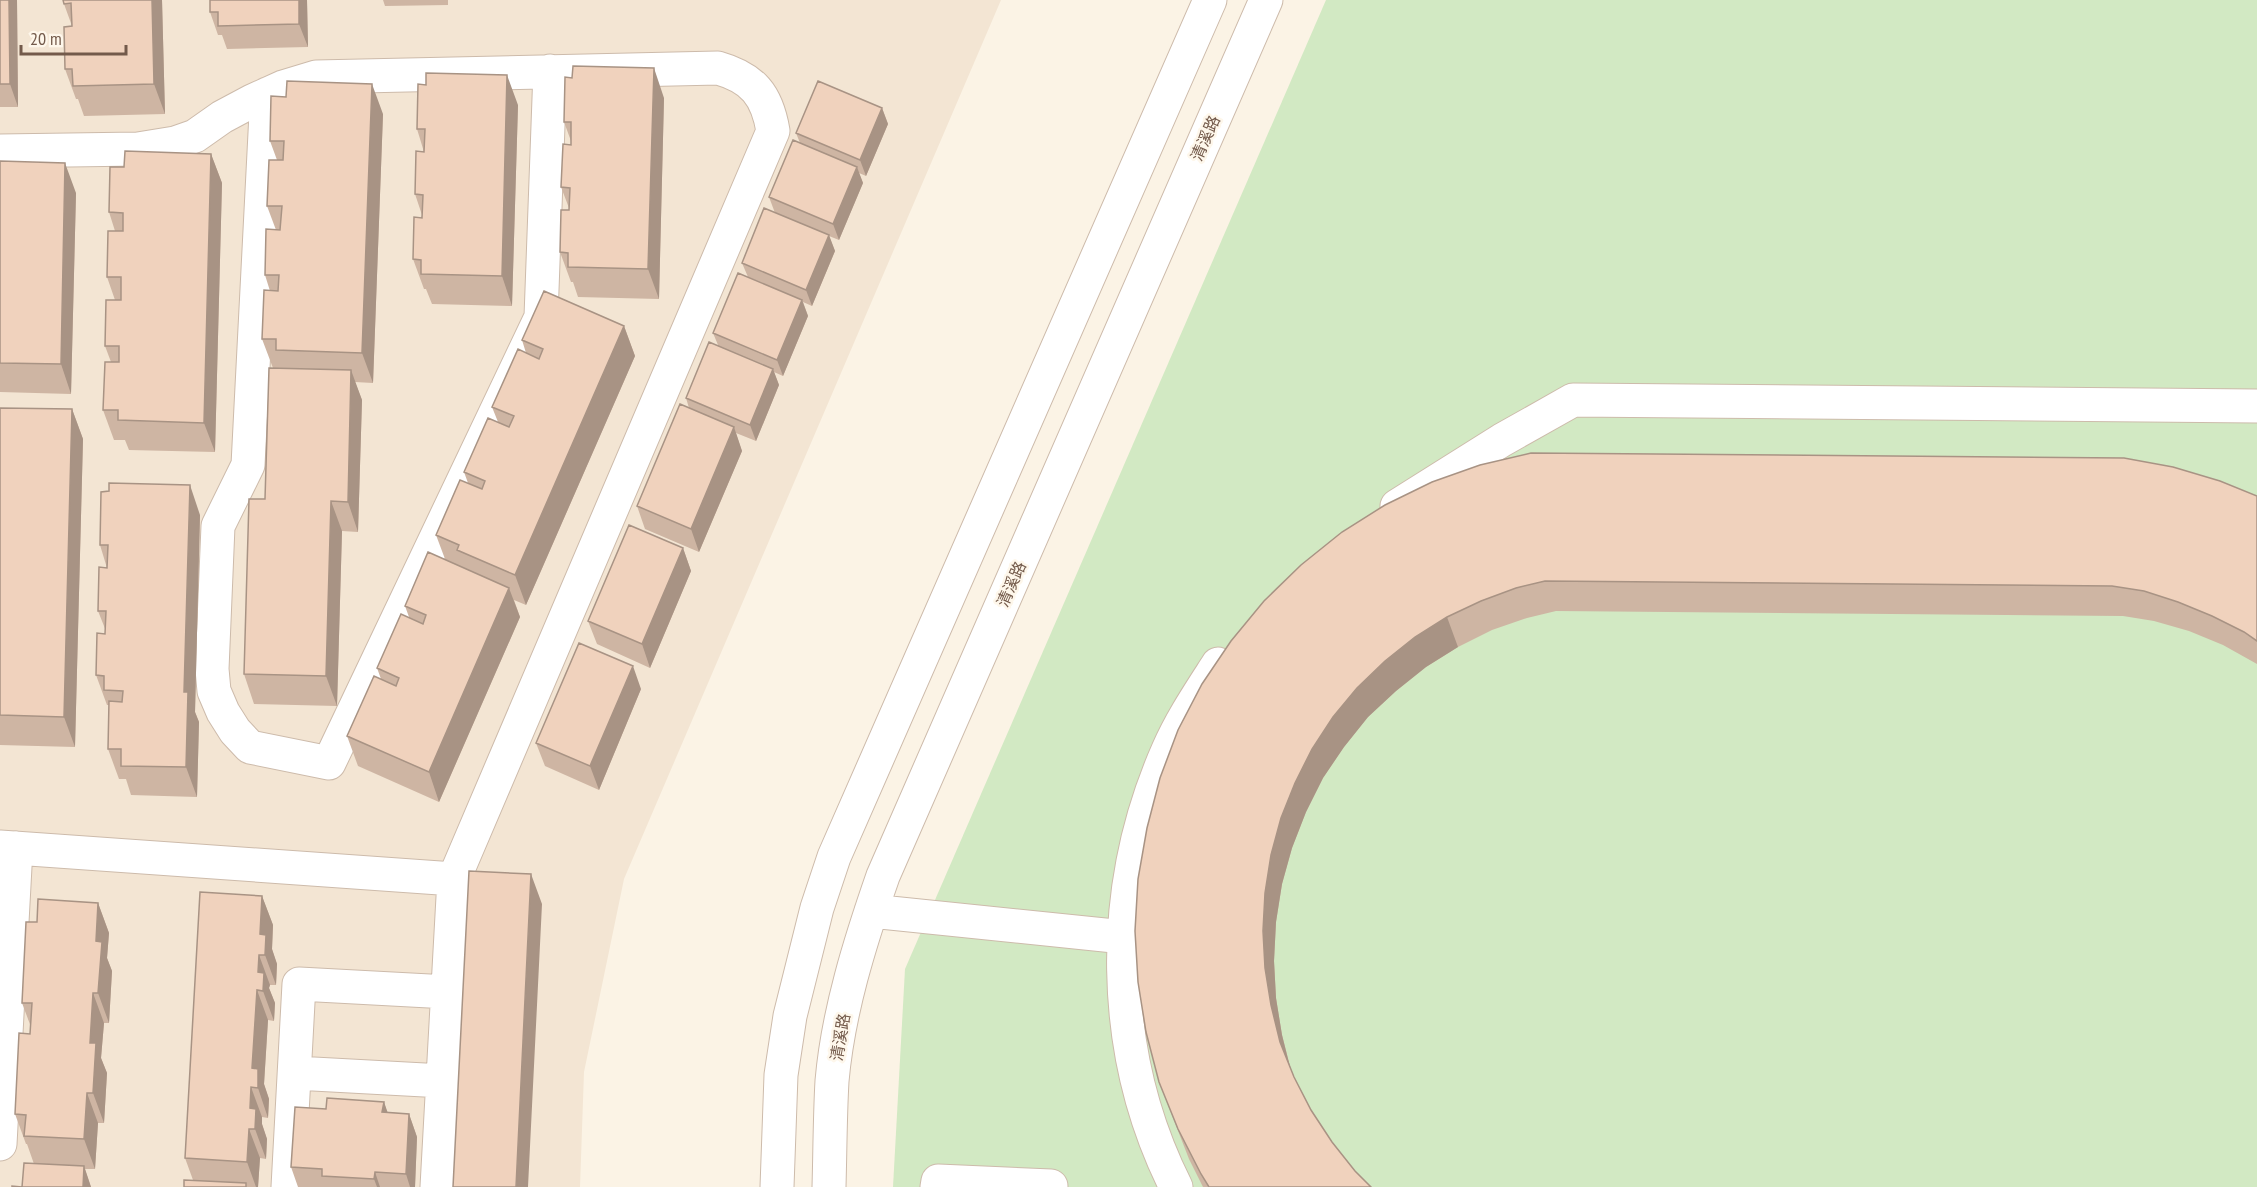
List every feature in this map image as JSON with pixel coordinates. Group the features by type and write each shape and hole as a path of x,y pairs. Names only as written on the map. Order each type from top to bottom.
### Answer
{"street":[{"path":"777,1187 781,1075 790,1016 817,908 834,857 1210,0"},
{"name":"清溪路","path":"829,1187 832,1080 841,1026 853,972 883,876 1266,0"},
{"path":"0,151 138,149 175,143 195,136 222,117 267,94 316,77 718,68 736,73 751,84 763,97 770,113 773,131 454,879 437,1187"},
{"path":"267,94 248,465 218,526 212,669 214,691 235,731 250,747 329,764 541,317 550,71"},
{"path":"1373,522 1502,440 1573,400 2257,406"},
{"path":"1176,1187 1148,1119 1134,1067 1126,1014 1123,960 1126,907 1134,853 1152,790 1168,750 1193,702 1237,640"},
{"path":"0,1144 8,848 454,879"},
{"path":"871,911 1124,937"},
{"path":"288,1187 299,984 448,992"},
{"path":"295,1073 443,1081"},
{"path":"937,1187 938,1181 1052,1187"}],"shaded area":[{"path":"0,0 1001,0 624,879 584,1072 580,1187 0,1187"}],"green space":[{"path":"1326,0 2257,0 2257,1187 893,1187 905,969"}],"building":[{"path":"0,0 9,0 10,84 0,84"},
{"path":"63,0 152,0 154,84 73,86 72,69 65,69 64,27 72,26 71,3 64,4"},
{"path":"210,0 299,0 299,24 218,26 218,12 210,12"},
{"path":"573,66 654,68 648,269 568,267 568,253 560,252 561,210 569,210 570,188 561,187 563,144 571,145 571,122 564,122 565,77 572,78"},
{"path":"426,73 507,75 502,276 421,274 421,260 413,259 414,217 422,218 423,195 415,194 416,151 424,152 425,129 417,129 418,84 426,85"},
{"path":"287,81 372,84 362,353 276,350 276,339 262,339 264,290 278,291 279,275 265,275 266,229 280,230 282,206 267,206 269,160 283,160 284,141 270,141 271,96 286,97"},
{"path":"818,81 882,108 860,160 796,133"},
{"path":"793,140 857,167 833,224 769,197"},
{"path":"125,151 211,154 204,423 118,420 118,410 103,410 105,362 119,362 119,346 105,346 106,300 121,300 121,277 107,277 108,231 123,231 123,213 109,212 110,167 124,167"},
{"path":"0,161 65,163 61,364 0,363"},
{"path":"764,208 829,235 806,290 742,263"},
{"path":"738,273 802,300 777,360 713,333"},
{"path":"544,291 624,326 515,575 457,550 459,545 436,535 460,480 482,489 485,481 464,472 488,418 509,427 514,416 492,407 518,349 539,359 543,349 522,340"},
{"path":"709,342 773,369 750,425 686,398"},
{"path":"269,368 351,370 348,502 331,501 326,676 244,674 249,499 265,499"},
{"path":"680,404 734,427 691,529 637,506"},
{"path":"0,408 72,409 64,717 0,715"},
{"path":"1531,453 2124,458 2173,467 2220,481 2257,496 2257,641 2212,616 2178,602 2144,591 2112,586 1545,581 1516,588 1447,617 1415,637 1385,661 1357,688 1333,717 1312,749 1281,818 1271,855 1265,893 1263,931 1265,968 1280,1042 1311,1110 1332,1142 1371,1187 1209,1187 1178,1129 1159,1082 1146,1032 1138,982 1135,931 1138,879 1147,828 1160,778 1178,730 1202,684 1231,641 1264,601 1301,565 1342,532 1385,505 1432,482 1480,465"},
{"path":"109,483 190,485 184,692 188,692 186,767 121,766 121,749 108,749 109,701 122,702 123,691 104,690 104,676 96,675 97,633 105,634 106,611 98,611 99,567 107,568 108,545 100,545 101,492 109,491"},
{"path":"629,525 683,548 642,644 588,621"},
{"path":"428,552 509,588 429,772 347,736 374,676 396,686 399,678 377,668 401,614 423,624 426,615 405,606"},
{"path":"579,643 633,666 590,766 536,743"},
{"path":"469,871 531,874 516,1187 453,1187"},
{"path":"200,892 262,896 260,934 266,935 265,955 259,955 258,972 264,973 263,991 257,990 252,1068 258,1069 258,1088 251,1087 250,1108 256,1109 255,1129 249,1129 247,1162 185,1158"},
{"path":"38,899 98,903 96,941 102,942 98,993 93,993 90,1043 96,1043 93,1093 87,1093 84,1139 24,1136 26,1115 15,1114 19,1033 30,1034 32,1003 22,1003 26,922 37,922"},
{"path":"327,1098 384,1102 382,1112 409,1114 406,1174 375,1172 374,1179 322,1176 322,1169 291,1167 295,1107 326,1109"},
{"path":"24,1163 84,1166 83,1187 22,1187"},
{"path":"184,1180 246,1183 246,1187 184,1187"}]}
